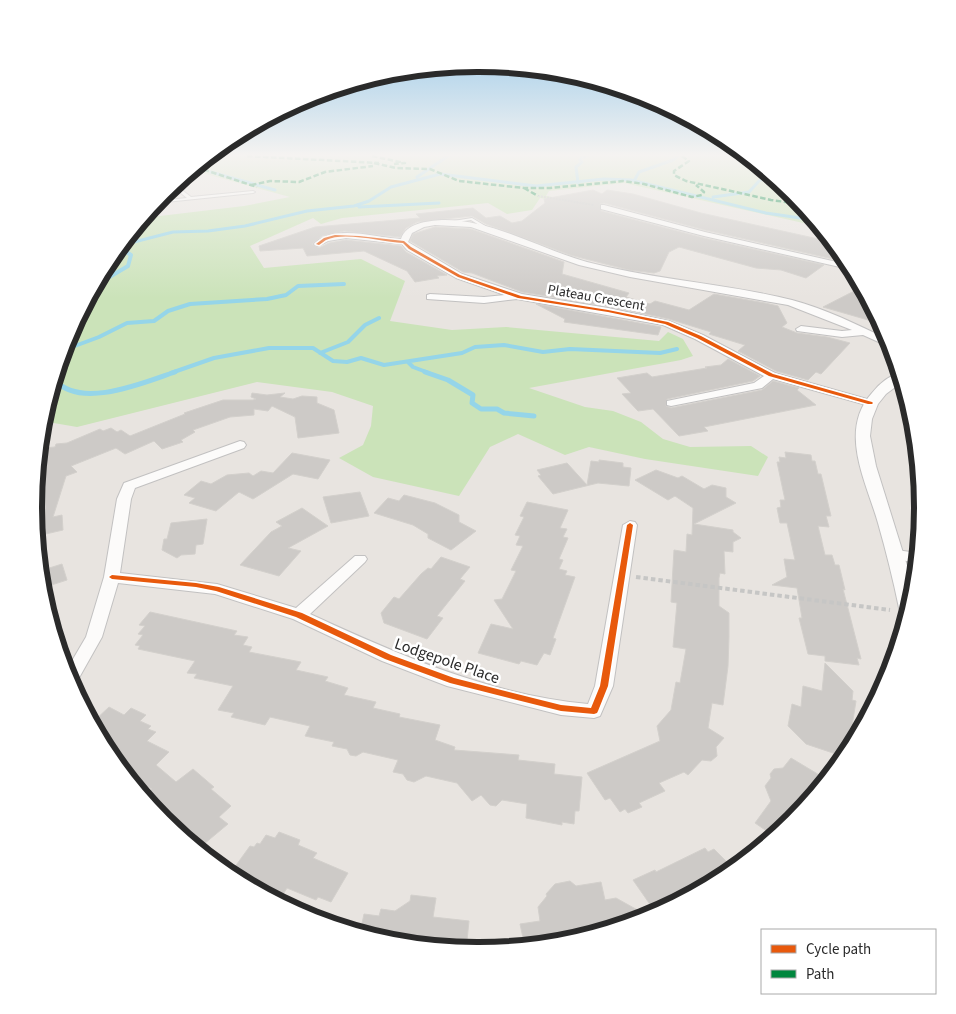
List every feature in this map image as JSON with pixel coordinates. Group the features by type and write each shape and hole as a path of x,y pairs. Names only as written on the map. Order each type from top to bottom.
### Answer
{"street":[{"path":"604,208 704,234 840,266"},
{"name":"Plateau Crescent","path":"404,242 406,234 414,228 449,222 485,227 548,252 583,263 661,281 776,299 813,310 880,340"},
{"name":"Plateau Crescent","path":"318,244 325,239 346,237 404,242 410,248 459,276 520,297 608,311 666,324 699,337 771,375 870,403"},
{"name":"Plateau Crescent","path":"430,297 484,300 520,297"},
{"name":"Plateau Crescent","path":"801,329 842,334 864,332"},
{"path":"671,403 758,386 771,375"},
{"path":"894,380 887,385 870,403 862,428 864,444 896,555 903,599"},
{"path":"75,670 94,637 112,577 124,499 129,486 240,445"},
{"name":"Lodgepole Place","path":"112,577 203,586 299,615 388,657 453,681 561,708 594,711 604,686 630,525"},
{"path":"896,555 911,557"},
{"path":"299,615 360,559"}],"path":[{"path":"578,203 604,208"},
{"path":"622,575 901,609"}],"green space":[{"path":"258,203 485,203 342,218 321,224 313,218 250,246 264,268 361,259 405,281 390,321 452,330 506,327 659,341 668,332 683,339 693,356 681,360 529,388 585,407 613,411 641,422 663,439 690,447 751,446 768,457 758,476 645,459 589,447 565,455 518,434 490,447 459,496 373,477 339,458 363,445 371,426 373,406 332,392 257,382 77,427 51,423 57,394 87,314 116,265 151,220 154,217"},
{"path":"489,203 536,203 532,210 507,214"},
{"path":"715,203 790,203 809,224"}],"building":[{"path":"545,203 603,203 600,204 601,211 704,238 824,265 806,278 781,270 756,268 679,247 669,252 660,271 654,273 629,270 570,255 486,224 472,216 417,222 406,228 400,237 344,231 322,236 312,244 319,248 329,243 346,240 401,246 406,252 447,275 415,282 407,271 364,251 307,256 303,248 260,251 259,246 315,227 420,218 416,214 473,208 486,218 500,216 512,223 522,221"},
{"path":"605,203 666,203 701,213 822,240 835,258 833,259 705,230"},
{"path":"435,227 471,229 564,262 562,274 629,293 626,297 650,304 655,301 689,310 714,294 765,303 778,306 787,323 782,327 797,333 827,337 850,343 821,374 816,372 808,380 776,371 738,351 745,345 709,334 711,332 669,319 608,306 522,292 472,273 463,272 410,241 413,234"},
{"path":"856,290 872,321 823,307"},
{"path":"536,304 661,327 658,335 564,322 565,319"},
{"path":"728,359 760,376 753,381 667,399 666,406 671,408 762,390 773,381 799,388 797,390 816,405 704,427 708,431 679,436 653,409 638,411 622,394 631,393 617,378 647,373 652,377 707,368 705,367 721,365"},
{"path":"252,393 267,395 285,393 280,397 293,399 302,396 317,397 317,403 334,410 339,433 298,438 295,417 272,406 268,411 254,409 254,415 230,417 193,430 195,432 181,440 183,442 162,449 154,441 125,454 116,448 71,466 77,472 66,476 53,517 62,515 63,530 43,535 43,479 46,448 67,443 100,429 103,431 111,428 117,432 121,430 130,436 184,413 223,400 256,399 251,397"},
{"path":"785,452 811,455 812,461 815,461 818,474 821,474 831,516 826,516 829,527 818,526 825,555 832,555 835,565 839,565 845,590 843,589 861,659 857,658 859,665 825,661 825,656 808,654 799,618 802,618 797,588 772,585 787,577 784,559 795,560 787,523 780,523 777,508 781,507 780,500 785,500 777,462 780,462 779,457 786,458"},
{"path":"292,453 330,460 318,479 293,474 253,499 239,492 216,511 189,503 195,498 184,495 201,481 211,484 227,475 249,473 253,476 261,471 273,473"},
{"path":"599,460 623,463 623,467 631,468 629,486 598,483 553,494 538,476 541,475 537,470 567,463 587,485 591,461 599,462"},
{"path":"656,470 678,478 682,476 704,489 712,485 726,488 726,497 736,503 694,524 733,530 741,538 733,542 733,552 724,551 725,574 720,573 719,578 719,606 729,613 729,636 728,666 723,705 712,703 708,728 724,738 716,747 717,756 711,761 702,760 688,775 684,772 659,783 665,791 639,803 642,807 628,813 625,809 620,812 610,798 605,800 587,773 660,741 657,726 671,710 676,682 680,683 686,649 673,647 677,603 671,602 674,550 686,552 687,534 692,535 693,508 675,496 668,500 635,480"},
{"path":"360,492 369,516 331,523 323,497"},
{"path":"404,495 435,503 459,515 459,522 476,531 451,550 428,538 428,534 413,525 374,513 388,498 399,501"},
{"path":"527,502 568,510 560,528 567,529 563,537 568,538 559,559 563,560 559,569 567,571 565,575 575,577 553,638 556,639 550,655 544,653 537,665 521,661 519,664 478,653 491,624 513,629 494,600 502,599 516,571 511,570 523,546 516,545 520,536 515,535 524,517 520,516"},
{"path":"302,508 328,526 288,548 301,551 279,576 240,565 271,532 282,526 276,522"},
{"path":"207,519 203,544 196,545 195,554 181,555 177,558 162,550 164,539 167,539 171,523"},
{"path":"441,557 470,567 460,579 465,581 437,616 443,618 427,639 384,623 381,613 394,597 399,599 421,574 428,568 431,569"},
{"path":"62,564 67,580 50,585 47,569"},
{"path":"150,612 237,631 234,635 248,637 243,645 252,647 249,652 301,662 296,670 328,677 325,681 348,688 344,695 376,702 373,708 400,714 399,717 440,725 435,740 455,747 454,750 519,755 518,760 555,764 554,774 582,777 579,811 575,811 574,824 562,822 562,825 526,818 527,804 502,800 496,806 490,805 481,795 472,801 457,783 426,776 414,782 407,780 403,774 393,772 398,760 363,752 356,756 350,755 347,749 332,746 334,742 305,736 310,726 270,717 265,725 231,717 234,713 218,710 233,686 194,678 197,674 187,673 195,661 138,649 140,646 135,645 143,635 138,634 145,626 139,625"},
{"path":"825,663 853,691 852,700 856,701 852,726 854,727 836,754 806,744 788,726 792,704 801,707 803,686 822,691"},
{"path":"109,707 124,715 131,708 146,715 140,721 151,726 148,729 156,732 147,741 169,752 156,765 176,782 193,769 214,787 211,789 231,806 219,817 228,824 203,845 170,815 149,791 152,789 142,784 132,772 97,718"},
{"path":"791,758 821,776 786,815 768,832 755,823 771,801 765,786 771,778 770,774 774,769 783,768"},
{"path":"279,832 300,840 298,845 317,853 313,858 348,873 331,902 318,897 316,900 287,888 282,896 234,868 250,846 254,847 257,843 260,844 266,835 275,838"},
{"path":"705,848 708,852 714,849 728,863 671,898 651,906 633,880 655,870 656,872"},
{"path":"570,881 576,886 601,882 605,900 616,898 639,911 591,928 524,940 520,924 540,921 538,907 555,884"},
{"path":"411,895 436,898 433,917 469,921 467,942 421,939 361,927 364,914 379,916 381,909 395,911 410,901"}],"waterway":[{"path":"132,243 173,232 208,231 245,226 307,211 354,206 362,203"},
{"path":"359,207 433,203"},
{"path":"726,203 766,213 804,218"},
{"path":"108,278 128,266 131,255 126,251"},
{"path":"74,346 99,337 127,323 154,321 168,311 190,304 267,299 286,295 298,286 344,284"},
{"path":"320,353 348,342 365,325 379,318"},
{"path":"320,353 333,361 347,362 361,358 384,365 462,353 475,347 504,345 543,352 570,349 660,353 677,349"},
{"path":"171,373 214,358 269,348 313,348 320,353"},
{"path":"408,362 413,367 429,373"},
{"path":"60,384 66,389 80,393 96,393 131,387 175,372"},
{"path":"425,372 448,380 473,395 472,403 481,409 497,409 504,413 534,416"}],"cycle path":[{"path":"318,244 325,239 346,236 404,242 410,248 459,276 520,297 608,311 666,323 699,337 771,375 870,403"},
{"path":"112,577 196,585 217,589 299,615 388,657 453,681 561,708 594,711 604,686 630,525"}]}
